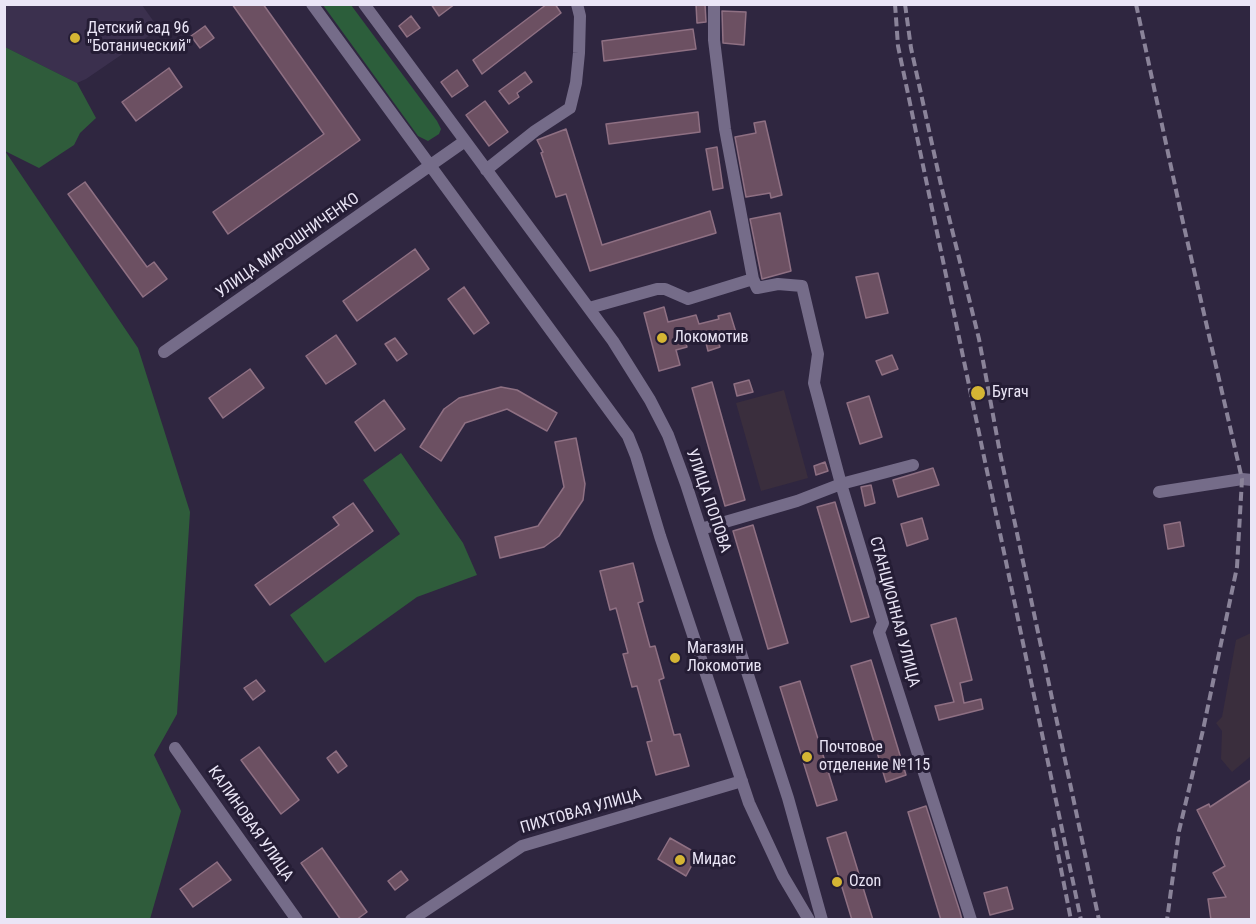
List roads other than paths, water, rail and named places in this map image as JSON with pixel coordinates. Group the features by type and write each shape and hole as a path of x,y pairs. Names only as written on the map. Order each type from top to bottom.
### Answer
{"street":[{"path":"312,4 628,436 749,803 783,876 809,920"},
{"name":"УЛИЦА ПОПОВА","path":"364,4 613,341 654,409 675,452 701,529 796,825 822,920"},
{"path":"486,170 535,131 570,108 576,83 579,53 580,16 577,4"},
{"path":"589,308 657,289 665,289 688,299 753,279 725,129 714,40 714,4"},
{"name":"УЛИЦА МИРОШНИЧЕНКО","path":"164,352 465,141"},
{"name":"СТАНЦИОННАЯ УЛИЦА","path":"753,279 757,288 778,284 802,286 818,354 814,382 841,484 883,623 879,632 971,920"},
{"path":"701,529 797,501 841,484 913,465"},
{"path":"1159,492 1242,479 1251,480"},
{"name":"КАЛИНОВАЯ УЛИЦА","path":"175,748 297,920"},
{"name":"ПИХТОВАЯ УЛИЦА","path":"411,920 522,846 742,781"}],"railway":[{"path":"895,4 898,46 1081,920"},
{"path":"905,4 911,48 941,185 979,339 1000,453 1099,920"},
{"path":"1136,4 1242,479 1237,567 1179,831 1167,920"},
{"path":"1053,828 1071,920"}],"place":[{"name":"Детский сад 96 \"Ботанический\"","path":"75,38"},
{"name":"Локомотив","path":"662,338"},
{"name":"Бугач","path":"978,393"},
{"name":"Магазин Локомотив","path":"675,658"},
{"name":"Почтовое отделение №115","path":"807,757"},
{"name":"Мидас","path":"680,860"},
{"name":"Ozon","path":"837,882"}]}
